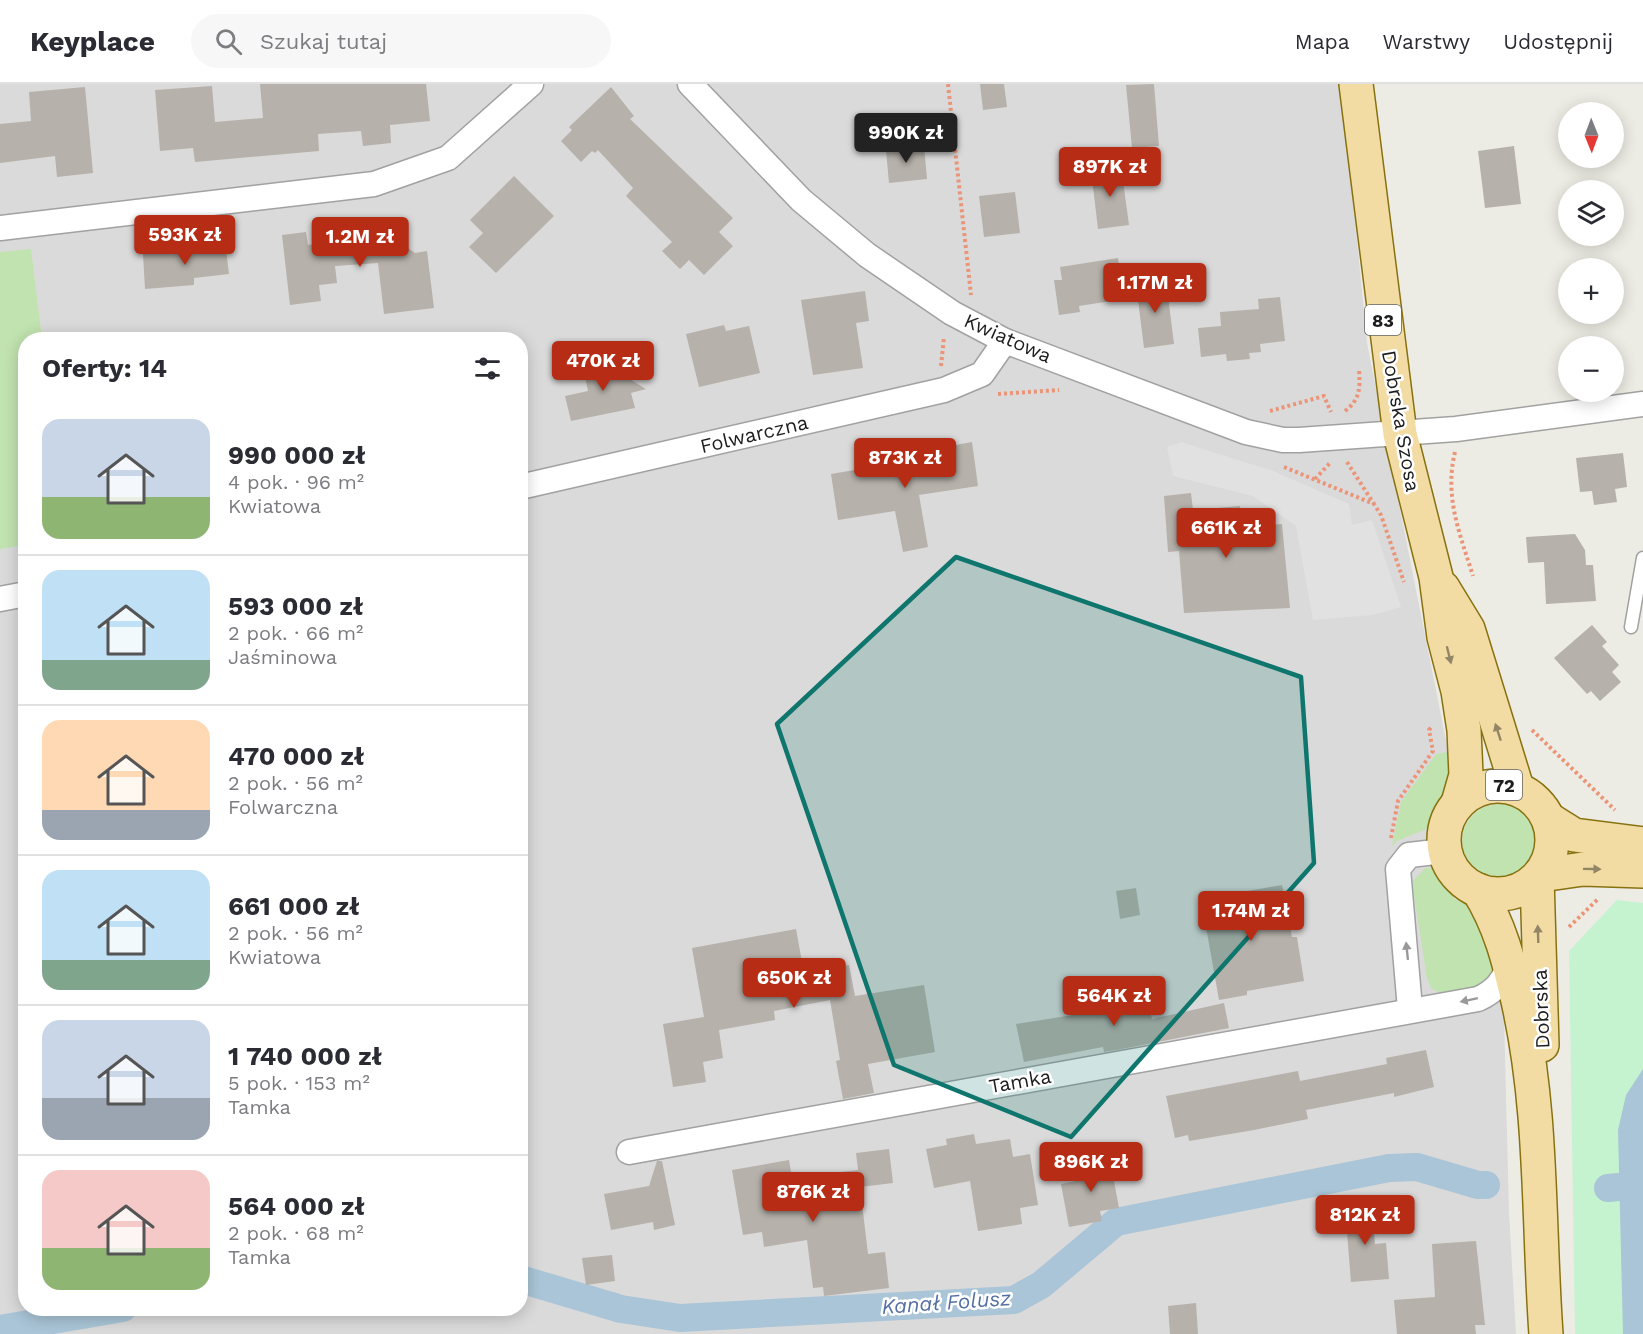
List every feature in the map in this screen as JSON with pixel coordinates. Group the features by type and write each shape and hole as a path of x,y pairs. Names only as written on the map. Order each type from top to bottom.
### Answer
{"main road":[{"name":"Dobrska Szosa","path":"1356,84 1421,582 1444,637 1458,691 1464,730 1466,775 1458,803"},
{"name":"Dobrska Szosa","path":"1421,582 1468,629 1517,788"},
{"name":"72","path":"1444,851 1444,833 1448,817 1458,803 1470,792 1501,785 1517,788 1531,795 1550,820 1574,835 1643,844"},
{"path":"1444,851 1451,867 1462,881 1478,890 1493,894 1509,893 1524,888 1539,876 1552,849 1550,820"},
{"path":"1539,876 1583,869 1643,872"},
{"name":"Dobrska","path":"1538,1140 1543,1080 1539,876"},
{"name":"Dobrska","path":"1478,890 1493,914 1510,964 1528,1043 1538,1140 1546,1334"}],"street":[{"path":"0,228 374,184 448,158 531,84"},
{"name":"Kwiatowa","path":"690,84 801,200 867,255 975,325 1005,341 1246,432 1291,440 1400,434 1643,404"},
{"name":"Folwarczna","path":"528,485 944,390 982,374 1005,341"},
{"path":"0,599 18,596"},
{"path":"1410,1009 1398,869 1409,855 1444,851"},
{"name":"Tamka","path":"629,1152 1410,1009 1456,1003 1491,993 1503,982 1510,964"}],"lane":[{"path":"1631,627 1643,558"}],"path":[{"path":"948,84 975,325"},
{"path":"1340,414 1355,404 1361,391 1358,359"},
{"path":"989,396 1031,390 1069,390"},
{"path":"1458,443 1452,467 1450,499 1476,587"},
{"path":"1315,479 1337,455"},
{"path":"1344,458 1421,582"},
{"path":"1273,463 1374,504"},
{"path":"1389,848 1398,801 1433,751 1430,730 1435,720"},
{"path":"1527,724 1623,818"},
{"path":"1567,928 1599,898"}],"highlighted area":[{"path":"956,557 1301,677 1314,863 1071,1137 894,1065 777,724"}],"shaded area":[{"path":"0,84 1342,84 1367,343 1450,761 1441,799 1426,825 1430,863 1494,964 1504,1016 1509,1212 1516,1334 0,1334"},
{"path":"1181,442 1273,471 1349,504 1352,525 1372,520 1401,607 1372,615 1313,620 1296,526 1253,496 1173,476 1167,447"}],"green space":[{"path":"31,249 41,332 18,332 18,546 0,549 0,252"},
{"path":"1455,753 1448,791 1433,813 1429,828 1397,841 1392,846 1401,802 1436,754"},
{"path":"1492,804 1506,804 1520,810 1530,820 1536,834 1536,848 1530,862 1520,872 1506,878 1492,878 1478,872 1468,862 1462,848 1462,834 1468,820 1478,810"},
{"path":"1425,868 1434,868 1455,899 1471,905 1500,963 1493,983 1445,995 1432,989 1427,979 1412,882"},
{"path":"1617,900 1643,903 1643,1334 1575,1334 1569,951"}],"water":[{"path":"1643,1069 1643,1334 1623,1334 1618,1130 1626,1095"}],"building":[{"path":"260,84 426,84 430,121 390,125 391,143 363,146 361,131 318,134 319,151 195,162 193,148 160,151 155,90 212,86 215,122 263,118"},
{"path":"980,84 1004,84 1007,107 983,110"},
{"path":"1154,84 1159,146 1132,148 1126,85"},
{"path":"85,87 93,173 57,177 55,156 0,163 0,124 31,121 29,92"},
{"path":"611,87 634,116 630,119 733,218 719,232 733,246 704,275 689,260 680,269 662,251 672,242 626,196 633,188 598,150 595,153 592,151 581,162 561,141 572,130 569,127"},
{"path":"924,146 927,179 889,183 886,150"},
{"path":"1514,146 1521,204 1485,208 1478,151"},
{"path":"1121,166 1129,225 1098,229 1091,170"},
{"path":"514,176 554,216 496,273 469,247 483,233 470,220"},
{"path":"1015,192 1020,233 984,237 979,196"},
{"path":"395,225 396,240 415,253 427,251 434,308 384,314 378,263 335,266 337,283 319,285 321,301 290,305 282,235 306,232 308,245 370,237 369,228"},
{"path":"225,241 229,274 194,278 194,285 145,289 143,254 199,249 199,244"},
{"path":"1118,258 1124,299 1079,306 1080,312 1059,315 1054,280 1062,280 1060,267"},
{"path":"1166,280 1174,344 1144,348 1136,284"},
{"path":"865,291 869,321 856,323 863,368 813,375 801,300"},
{"path":"1280,297 1285,341 1260,344 1261,352 1249,353 1250,359 1227,361 1226,354 1201,357 1198,328 1221,326 1220,312 1259,309 1258,299"},
{"path":"724,325 726,331 749,326 760,373 699,387 686,334"},
{"path":"605,361 606,366 624,362 628,378 646,389 631,393 635,408 571,421 565,396 588,391 583,367"},
{"path":"972,442 978,486 919,495 928,547 903,552 895,511 838,520 831,474 919,459 918,452"},
{"path":"1623,453 1627,487 1615,489 1617,502 1594,505 1592,491 1580,492 1576,458"},
{"path":"1191,493 1193,510 1240,506 1242,527 1282,524 1290,608 1184,613 1179,551 1168,552 1164,496"},
{"path":"1575,534 1585,550 1586,565 1593,565 1596,601 1546,604 1544,562 1528,563 1526,537"},
{"path":"1592,625 1607,642 1602,646 1619,665 1612,672 1621,682 1600,701 1591,691 1587,694 1554,658"},
{"path":"1282,885 1292,937 1297,937 1304,981 1247,991 1247,995 1219,1000 1201,899"},
{"path":"1136,888 1140,915 1120,919 1116,891"},
{"path":"796,929 804,973 849,965 855,996 924,985 935,1052 868,1064 874,1093 843,1099 836,1061 840,1060 830,1000 774,1011 775,1020 719,1030 723,1058 703,1062 706,1082 673,1087 663,1024 704,1017 692,948"},
{"path":"1120,991 1136,1001 1147,998 1152,1019 1224,1003 1229,1028 1117,1050 1104,1052 1103,1047 1024,1062 1016,1024 1086,1013 1083,998"},
{"path":"1426,1050 1434,1087 1394,1097 1394,1093 1306,1110 1308,1119 1254,1130 1189,1141 1188,1135 1175,1138 1166,1096 1298,1071 1300,1081 1387,1064 1386,1058"},
{"path":"974,1134 976,1144 1010,1139 1013,1157 1030,1154 1038,1205 1020,1208 1022,1224 978,1231 970,1181 934,1188 926,1149 947,1145 946,1139"},
{"path":"889,1149 893,1183 860,1187 856,1153"},
{"path":"1109,1154 1119,1208 1100,1211 1102,1221 1069,1227 1061,1184 1086,1179 1083,1159"},
{"path":"789,1160 792,1178 858,1170 868,1254 885,1252 889,1288 824,1296 823,1287 813,1288 807,1240 764,1247 762,1232 743,1235 732,1170"},
{"path":"657,1161 662,1161 675,1225 654,1230 653,1222 611,1230 604,1194 649,1186"},
{"path":"1372,1205 1375,1244 1386,1243 1389,1279 1351,1282 1345,1207"},
{"path":"1476,1241 1485,1325 1475,1325 1476,1334 1397,1334 1394,1300 1435,1297 1432,1244"},
{"path":"612,1255 615,1281 586,1285 582,1258"},
{"path":"1196,1303 1198,1334 1170,1334 1168,1306"}],"waterway":[{"name":"Kanał Folusz","path":"528,1281 621,1309 680,1318 1014,1300 1041,1285 1116,1222 1389,1168 1417,1167 1478,1185 1486,1185"},
{"name":"Kanał Folusz","path":"1608,1188 1619,1187"},
{"name":"Kanał Folusz","path":"0,1329 76,1316"}]}
